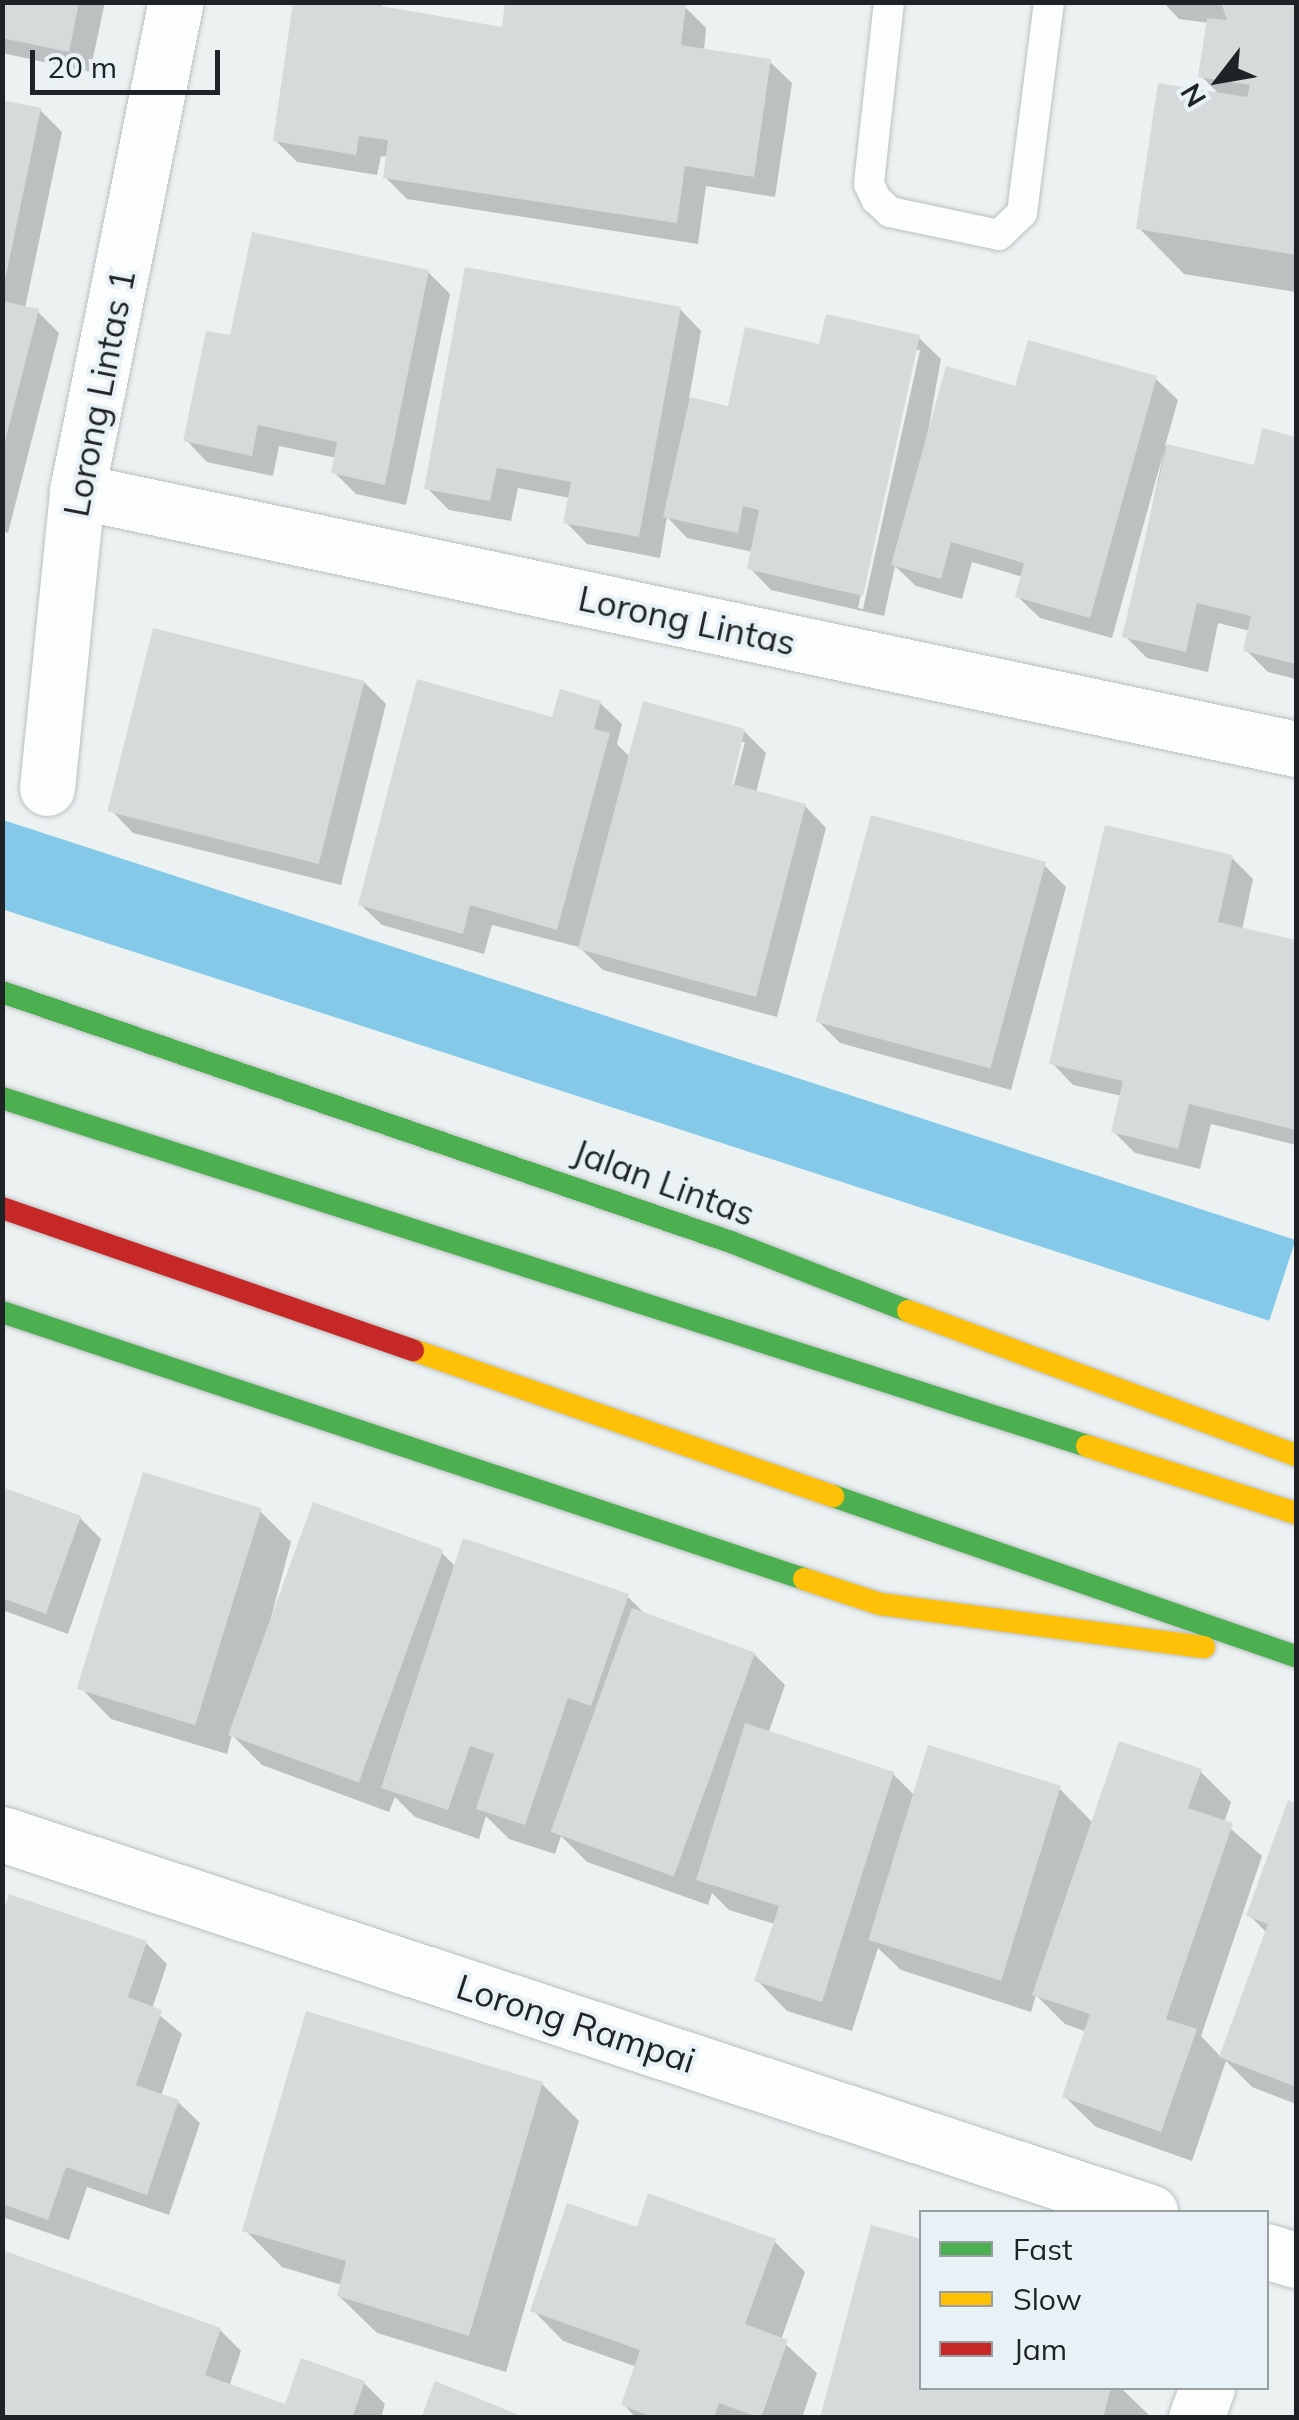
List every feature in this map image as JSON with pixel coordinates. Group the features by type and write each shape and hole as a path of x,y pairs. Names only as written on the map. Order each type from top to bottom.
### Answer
{"highway":[{"name":"Jalan Lintas","path":"2,992 732,1242 1149,1405 1296,1454"},
{"path":"2,1098 1296,1513"},
{"path":"2,1208 634,1422 1296,1657"},
{"path":"2,1312 880,1604 1296,1657"}],"street":[{"name":"Lorong Lintas 1","path":"47,788 77,491 176,2"},
{"name":"Lorong Lintas","path":"77,491 1296,749"},
{"name":"Lorong Rampai","path":"2,1834 1144,2210"},
{"path":"1269,2252 1296,2260"},
{"path":"1196,2418 1206,2390"}],"lane":[{"path":"888,2 870,184 876,199 890,212 999,235 1014,228 1022,213 1050,2"}],"water":[{"path":"3,820 1295,1240 1269,1321 2,909"}],"building":[{"path":"2,2 79,2 69,52 2,38"},
{"path":"293,2 358,2 502,27 505,2 686,4 681,45 771,59 754,177 685,166 677,223 383,178 388,140 359,136 356,155 273,141"},
{"path":"1221,2 1296,2 1296,255 1136,229 1158,83 1247,97 1250,85 1198,77 1207,18 1227,20"},
{"path":"2,100 41,108 4,285 2,285"},
{"path":"252,232 429,270 385,485 331,473 337,442 258,425 252,456 183,441 206,331 230,335"},
{"path":"465,267 681,307 639,537 563,523 571,482 497,468 490,501 424,489"},
{"path":"2,301 39,309 4,445 2,445"},
{"path":"826,314 920,335 863,596 747,569 759,510 743,506 738,533 663,517 690,397 728,406 745,327 819,344"},
{"path":"1028,340 1157,376 1090,618 1015,597 1024,563 951,542 941,579 891,565 946,366 1015,386"},
{"path":"1262,428 1296,437 1296,664 1243,651 1251,616 1197,603 1186,652 1122,637 1167,444 1254,465"},
{"path":"153,628 365,681 319,864 107,811"},
{"path":"417,679 552,717 560,689 601,701 594,729 610,733 557,930 470,905 463,934 358,905"},
{"path":"643,701 745,729 732,784 806,804 756,997 578,949"},
{"path":"871,815 1046,862 990,1069 816,1022"},
{"path":"1105,825 1233,855 1218,922 1296,940 1296,1130 1189,1104 1178,1149 1111,1132 1123,1081 1049,1064"},
{"path":"143,1472 262,1508 195,1725 77,1689"},
{"path":"2,1487 81,1516 46,1614 2,1598"},
{"path":"313,1502 444,1550 359,1783 228,1735"},
{"path":"463,1538 629,1594 591,1706 568,1698 525,1825 476,1809 494,1754 470,1746 448,1810 381,1788"},
{"path":"632,1608 755,1653 674,1876 551,1832"},
{"path":"745,1723 894,1772 822,2002 754,1981 779,1906 696,1880"},
{"path":"1119,1741 1202,1769 1188,1808 1233,1823 1166,2019 1197,2029 1161,2132 1062,2097 1090,2014 1032,1995"},
{"path":"928,1745 1061,1786 1001,1981 868,1940"},
{"path":"1288,1800 1296,1804 1296,2087 1219,2057 1268,1924 1246,1916"},
{"path":"9,1894 147,1941 128,1997 162,2010 136,2085 179,2100 147,2195 66,2167 48,2220 2,2204 2,1914"},
{"path":"306,2011 543,2082 469,2336 337,2296 346,2261 242,2231"},
{"path":"648,2193 776,2239 745,2324 788,2340 761,2418 719,2403 714,2418 655,2418 621,2405 640,2350 530,2311 567,2203 637,2227"},
{"path":"871,2225 919,2238 919,2390 1110,2390 1103,2418 820,2418"},
{"path":"2,2250 221,2328 205,2375 285,2404 301,2358 365,2381 352,2418 2,2418"},
{"path":"435,2381 524,2417 524,2418 421,2418"}],"traffic: fast":[{"path":"2,992 731,1242 908,1311"},
{"path":"2,1098 1087,1446"},
{"path":"2,1312 804,1579"},
{"path":"833,1496 1296,1656"}],"traffic: slow":[{"path":"908,1311 1296,1455"},
{"path":"413,1350 833,1496"},
{"path":"1087,1446 1296,1513"},
{"path":"804,1579 880,1604 1204,1647"}],"traffic: jam":[{"path":"2,1208 413,1350"}]}
